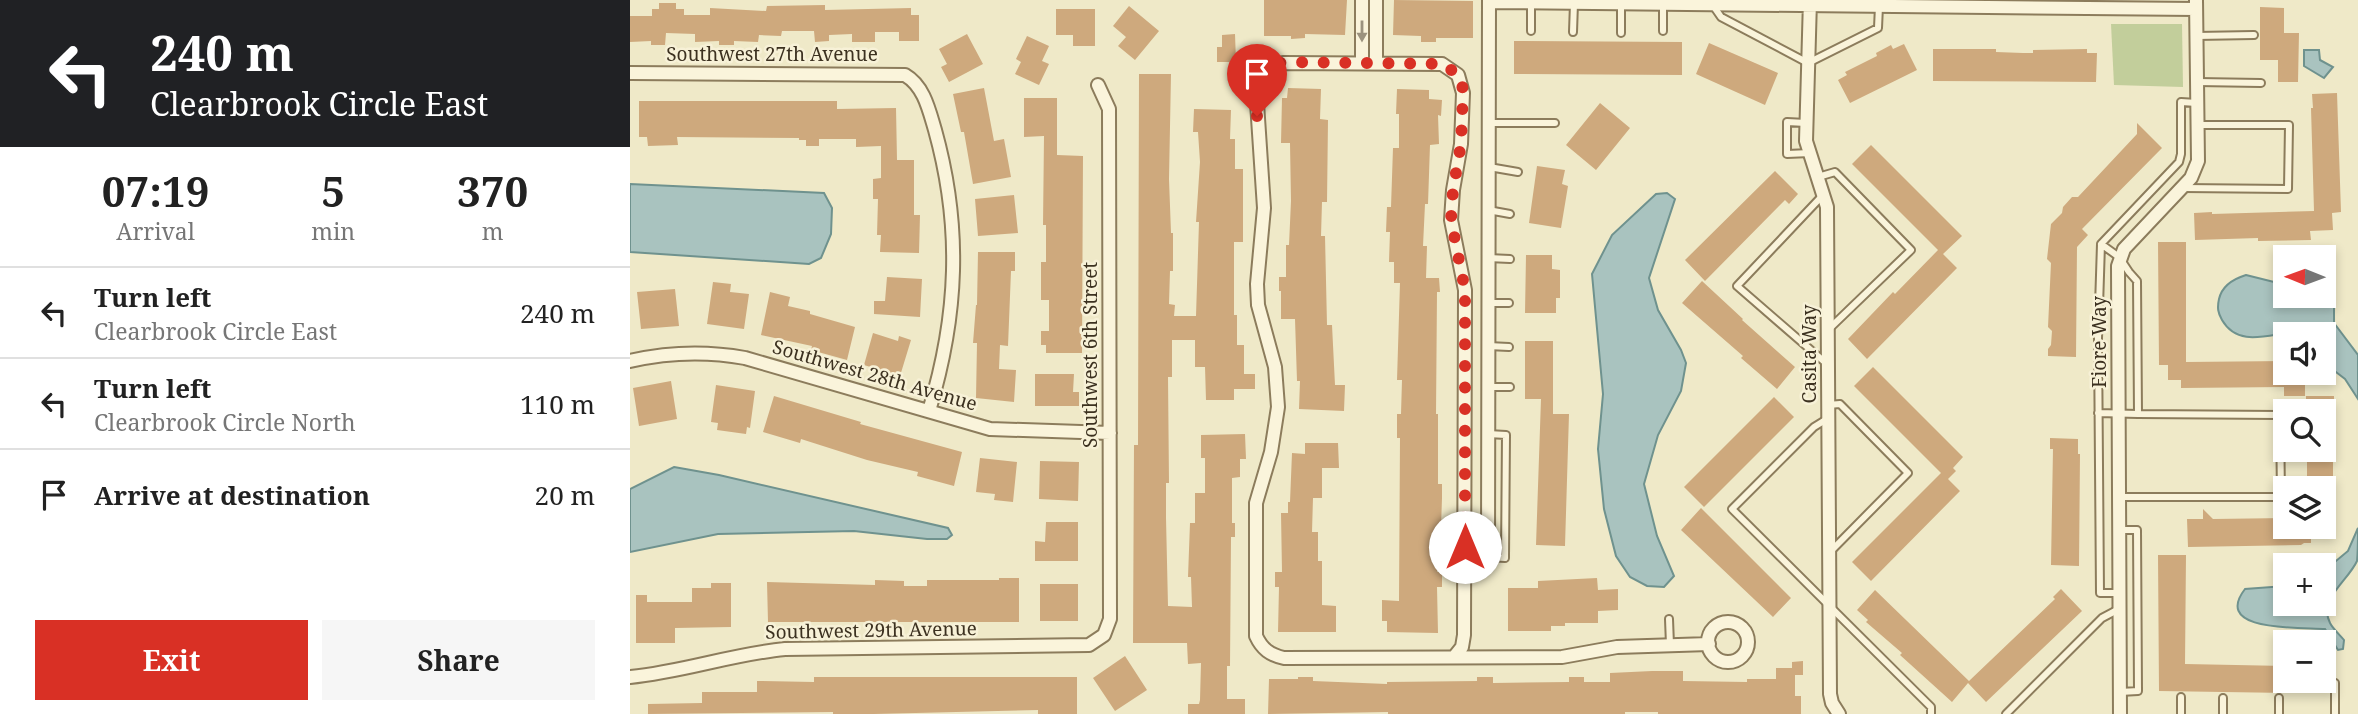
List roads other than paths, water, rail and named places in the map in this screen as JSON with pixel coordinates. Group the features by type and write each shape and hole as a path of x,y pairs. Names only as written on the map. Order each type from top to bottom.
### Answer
{"street":[{"path":"1362,0 1369,62"},
{"path":"1369,62 1376,0"},
{"path":"1488,557 1489,1 1810,3 1879,6 2196,4 2196,170 2119,257"},
{"name":"Casita Way","path":"1810,3 1806,141 1827,207 1830,694 1838,712"},
{"path":"1454,657 1462,647 1464,635 1465,290 1451,220 1463,123 1462,83 1454,71 1443,64 1283,62 1266,70 1256,88 1264,208 1258,305 1275,367 1278,407 1271,452 1256,503 1256,636 1266,651 1284,657 1454,657 1562,657 1617,647 1709,644"},
{"name":"Southwest 27th Avenue","path":"630,73 905,75 913,79 923,94 942,156 953,229 954,266 949,327 940,375 929,411"},
{"name":"Southwest 6th Street","path":"1098,85 1110,109 1108,628"},
{"name":"Fiore Way","path":"2119,257 2120,714"},
{"name":"Southwest 28th Avenue","path":"630,361 676,353 726,355 745,358 990,429 1110,433"},
{"name":"Southwest 29th Avenue","path":"630,677 785,649 1089,645 1104,635 1108,628"}],"lane":[{"path":"1531,2 1531,32"},
{"path":"1573,32 1574,3"},
{"path":"1621,3 1621,33"},
{"path":"1663,4 1663,31"},
{"path":"1712,4 1721,17 1808,63 1878,28 1879,6"},
{"path":"2196,36 2254,35"},
{"path":"2197,82 2261,83"},
{"path":"2119,593 2100,593 2098,338 2101,244 2179,162 2180,102 2197,103"},
{"path":"1807,123 1787,122 1787,154 1810,153"},
{"path":"1488,123 1555,124"},
{"path":"2181,188 2288,189 2289,125 2197,125"},
{"path":"1489,167 1518,172"},
{"path":"1818,177 1835,172 1910,250 1828,330"},
{"path":"1824,195 1737,286 1828,365"},
{"path":"1488,210 1510,214"},
{"path":"2101,244 2119,257 2137,281 2138,414"},
{"path":"1488,258 1510,258"},
{"path":"1488,303 1509,303"},
{"path":"1488,346 1509,346"},
{"path":"1488,387 1510,387"},
{"path":"1829,553 1908,473 1840,404 1828,411 1732,509 1931,706 1931,714"},
{"path":"2098,414 2280,415 2281,497 2119,496"},
{"path":"2119,530 2137,530 2138,678 2138,691 2120,692"},
{"path":"2006,714 2102,618 2119,609"},
{"path":"1669,620 1670,645"},
{"path":"2334,714 2335,693"},
{"path":"2181,697 2181,714"},
{"path":"2223,698 2223,714"},
{"path":"2279,698 2279,714"}],"water":[{"path":"2304,50 2319,50 2320,60 2333,67 2324,78 2304,66"},
{"path":"630,184 824,193 832,208 831,234 821,258 809,264 630,252"},
{"path":"1667,193 1675,199 1649,278 1658,310 1686,363 1681,391 1658,435 1644,484 1657,536 1674,576 1664,587 1647,586 1630,577 1616,556 1604,509 1598,449 1603,394 1592,274 1612,235 1656,194"},
{"path":"2246,275 2273,282 2273,308 2334,308 2334,322 2273,322 2273,335 2246,337 2237,334 2222,320 2218,308 2223,290"},
{"path":"2336,326 2358,355 2358,399 2345,379 2336,372"},
{"path":"674,467 948,528 952,535 947,539 927,539 854,531 718,534 630,552 630,489"},
{"path":"2358,528 2357,561 2336,590 2336,561 2348,551"},
{"path":"2273,587 2273,616 2328,616 2335,630 2264,625 2250,620 2240,614 2238,603 2245,589"},
{"path":"2336,631 2344,640 2343,649 2338,650"}]}
